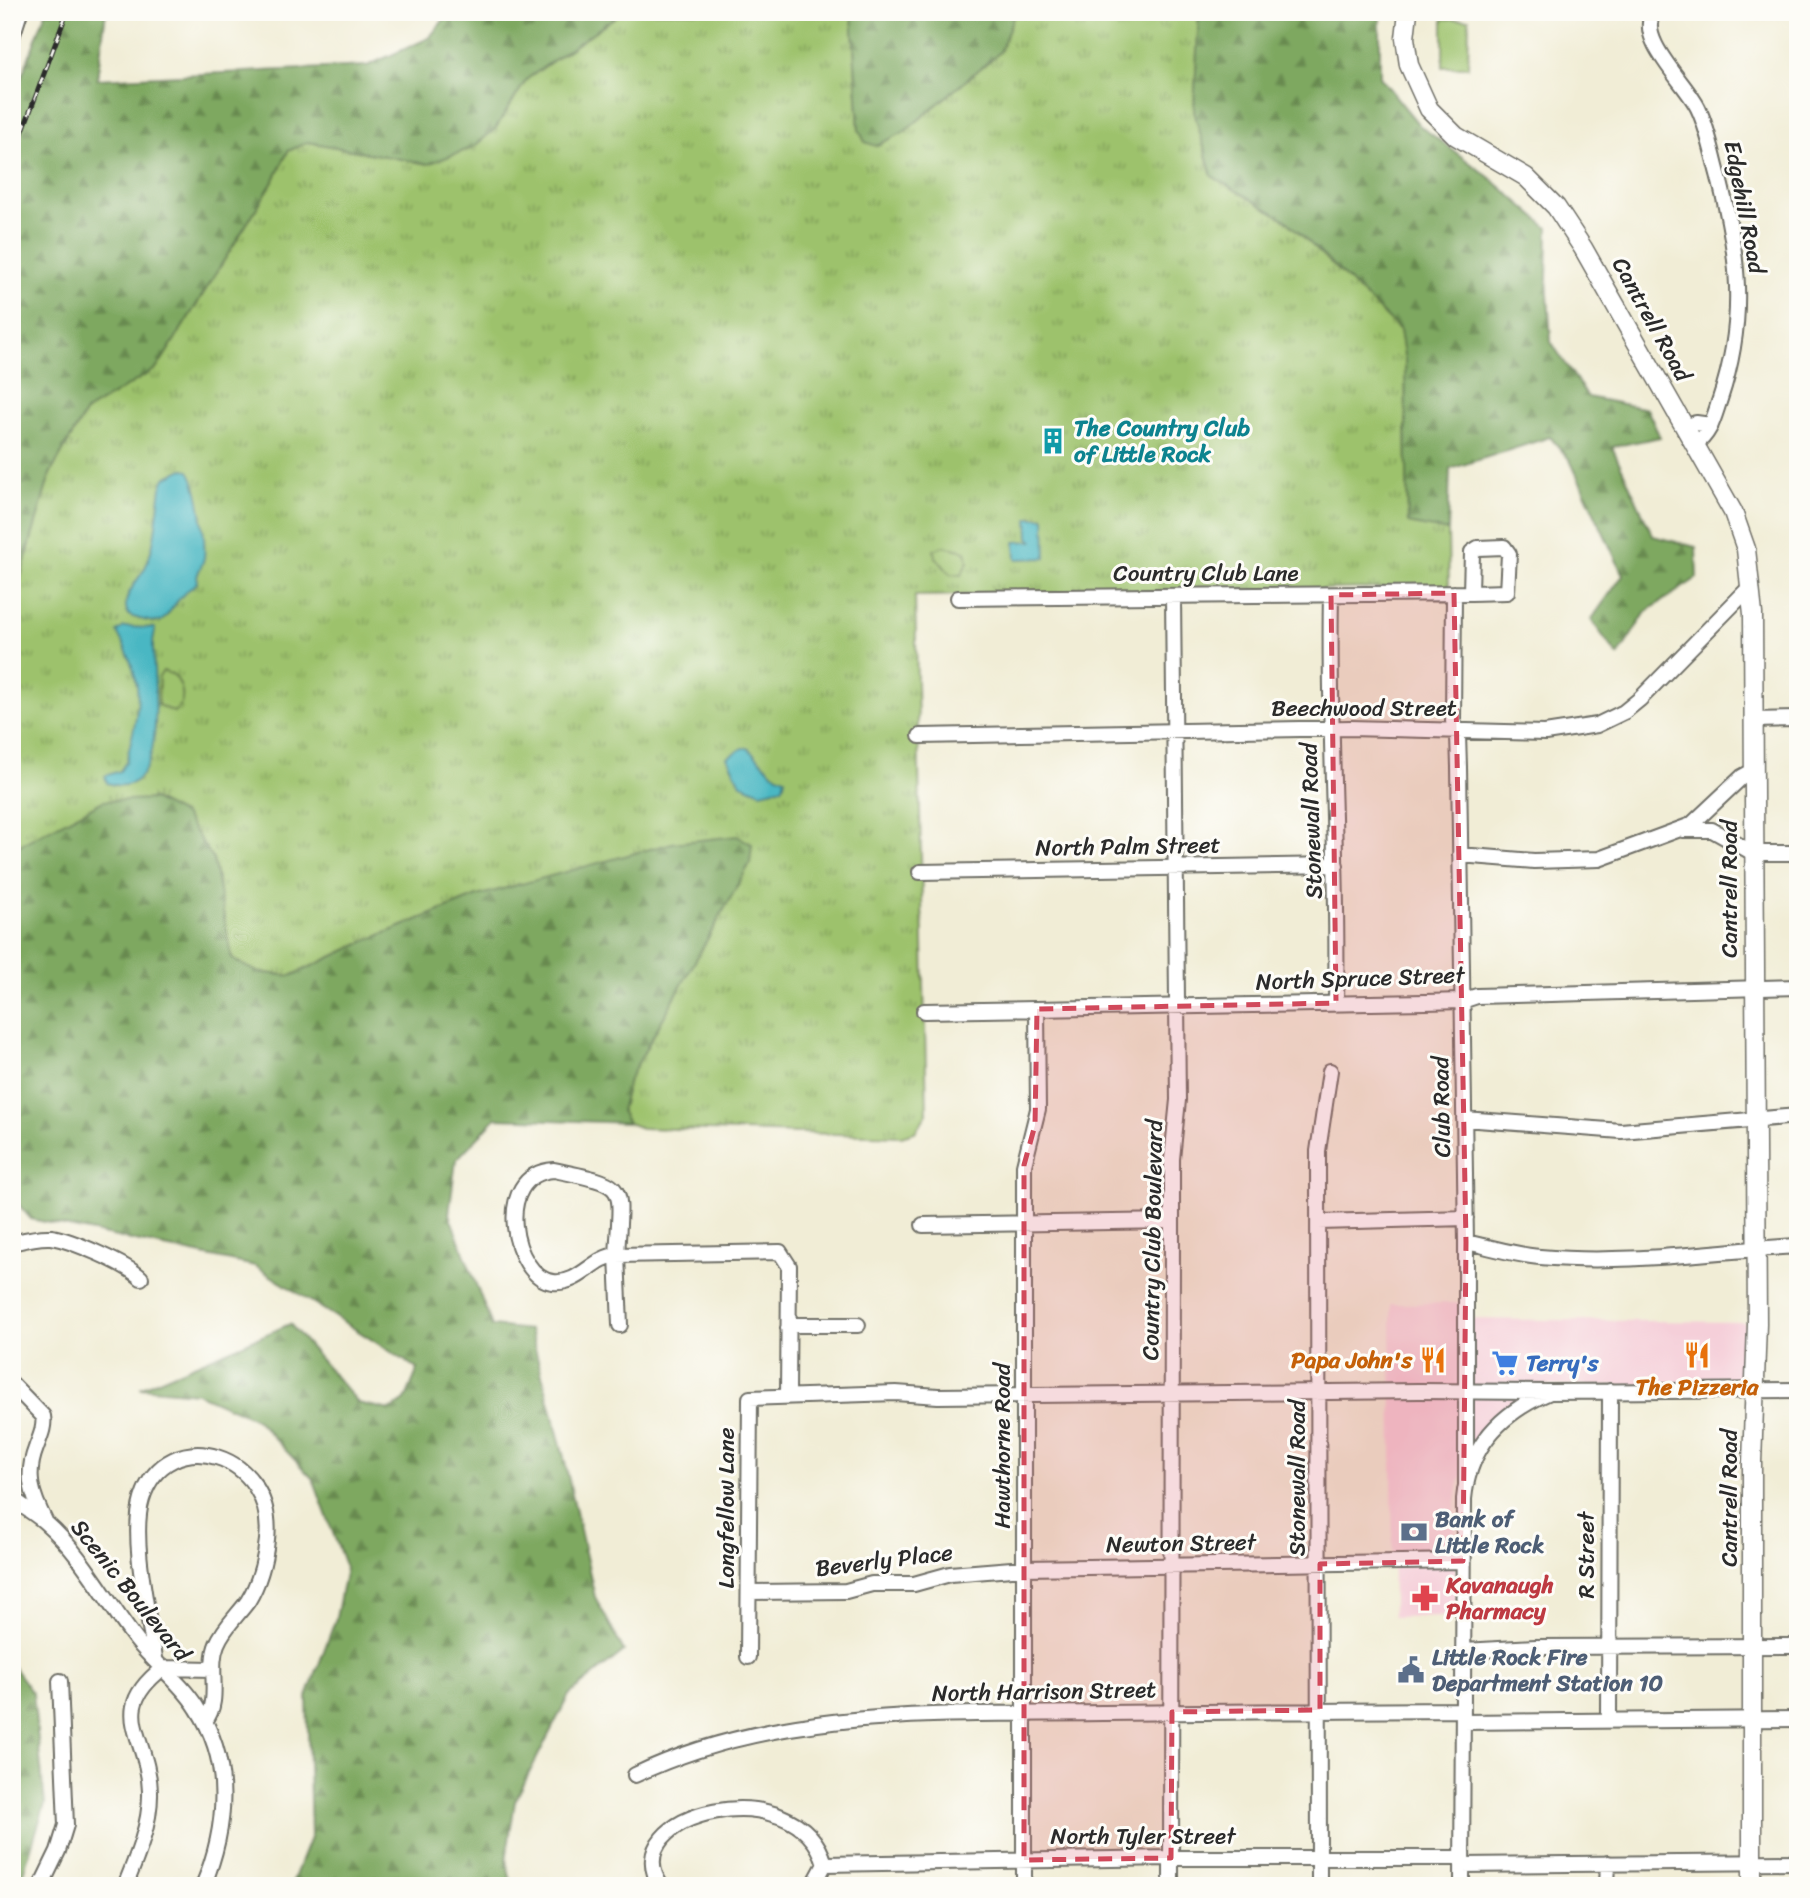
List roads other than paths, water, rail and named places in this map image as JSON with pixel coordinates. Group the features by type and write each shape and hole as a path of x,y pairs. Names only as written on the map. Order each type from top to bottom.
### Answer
{"main road":[{"name":"Cantrell Road","path":"1408,12 1405,38 1409,65 1429,109 1456,136 1526,177 1556,207 1583,248 1695,444 1740,530 1751,586 1756,1248 1756,1390 1752,1463 1752,1886"}],"street":[{"path":"12,37 20,12"},
{"name":"Edgehill Road","path":"1654,12 1648,24 1650,38 1688,91 1705,125 1735,255 1739,302 1736,337 1711,425 1706,436 1695,444"},
{"path":"1685,427 1696,423 1711,425"},
{"name":"Beechwood Street","path":"920,736 1331,729 1455,729 1545,733 1597,725 1640,699 1751,586"},
{"path":"1454,593 1455,729"},
{"name":"Country Club Lane","path":"958,598 1471,593"},
{"name":"Stonewall Road","path":"1331,595 1336,1003"},
{"name":"Country Club Boulevard","path":"1171,1886 1172,1159 1178,1100 1173,596"},
{"path":"1753,720 1798,719"},
{"name":"Club Road","path":"1455,729 1459,746 1466,1242 1462,1886"},
{"path":"1460,855 1585,862 1626,851 1691,825 1742,776 1753,771"},
{"path":"1679,831 1712,830 1753,853 1798,853"},
{"name":"North Palm Street","path":"920,872 1336,865"},
{"name":"North Spruce Street","path":"924,1011 1462,1001 1477,996 1798,987"},
{"name":"Hawthorne Road","path":"1024,1886 1024,1158 1038,1109 1037,1009"},
{"name":"Stonewall Road","path":"1319,1886 1318,1151 1330,1071"},
{"path":"1464,1119 1621,1131 1798,1116"},
{"path":"620,1325 617,1255 621,1226 620,1202 611,1185 598,1179 554,1170 537,1173 523,1183 515,1201 516,1220 523,1256 534,1274 549,1282 561,1282 580,1276 607,1257 617,1255 780,1252 789,1266 788,1395 1024,1396 1172,1392 1798,1390"},
{"path":"1319,1222 1465,1218"},
{"path":"923,1225 1172,1221"},
{"path":"12,1243 48,1237 60,1240 124,1267 141,1278"},
{"path":"1466,1242 1539,1257 1576,1258 1673,1257 1798,1246"},
{"path":"788,1328 794,1325 858,1325"},
{"path":"12,1384 43,1416 43,1427 29,1477 33,1496 46,1522"},
{"name":"R Street","path":"1608,1720 1609,1391"},
{"path":"1466,1483 1478,1451 1495,1427 1521,1406 1550,1392"},
{"name":"Longfellow Lane","path":"748,1657 750,1398 788,1395"},
{"path":"125,1886 139,1852 150,1793 148,1771 132,1707 159,1663 138,1534 142,1498 150,1481 168,1464 192,1455 215,1456 238,1466 256,1484 265,1504 268,1530 257,1583 249,1599 222,1634 215,1651 212,1709 205,1721"},
{"name":"Scenic Boulevard","path":"12,1498 46,1522 72,1552 137,1641 197,1707 205,1721 217,1754 224,1801 219,1837 203,1886"},
{"name":"Newton Street","path":"1024,1568 1463,1561"},
{"name":"Beverly Place","path":"749,1592 846,1591 872,1584 914,1584 950,1574 1024,1568"},
{"path":"1464,1651 1536,1647 1798,1646"},
{"path":"159,1663 214,1669"},
{"path":"41,1886 58,1851 66,1825 60,1681"},
{"name":"North Harrison Street","path":"635,1775 676,1755 719,1742 783,1730 923,1715 1320,1710 1608,1720 1798,1719"},
{"path":"661,1886 653,1867 654,1852 660,1840 688,1820 729,1808 761,1811 793,1824 814,1840 825,1864 813,1886"},
{"name":"North Tyler Street","path":"825,1864 1171,1858 1608,1863 1798,1862"},
{"path":"1607,1886 1608,1863"}],"water":[{"path":"183,469 189,471 193,478 199,499 204,558 197,583 182,596 165,618 151,622 130,616 127,598 149,559 165,478"},
{"path":"1028,518 1045,518 1046,558 1016,559 1015,542 1033,541 1029,538"},
{"path":"124,627 155,628 154,733 150,757 142,775 128,785 107,783 105,776 120,771 126,762 137,710 138,695 133,666 117,632"},
{"path":"748,748 773,773 785,778 783,787 761,792 741,784 727,757"}],"railway":[{"path":"12,160 67,12"}],"place":[{"name":"The Country Club of Little Rock","path":"1053,441"},
{"name":"The Pizzeria","path":"1697,1355"},
{"name":"Papa John's","path":"1433,1360"},
{"name":"Terry's","path":"1505,1363"},
{"name":"Bank of Little Rock","path":"1414,1532"},
{"name":"Kavanaugh Pharmacy","path":"1425,1598"},
{"name":"Little Rock Fire Department Station 10","path":"1411,1670"}]}
